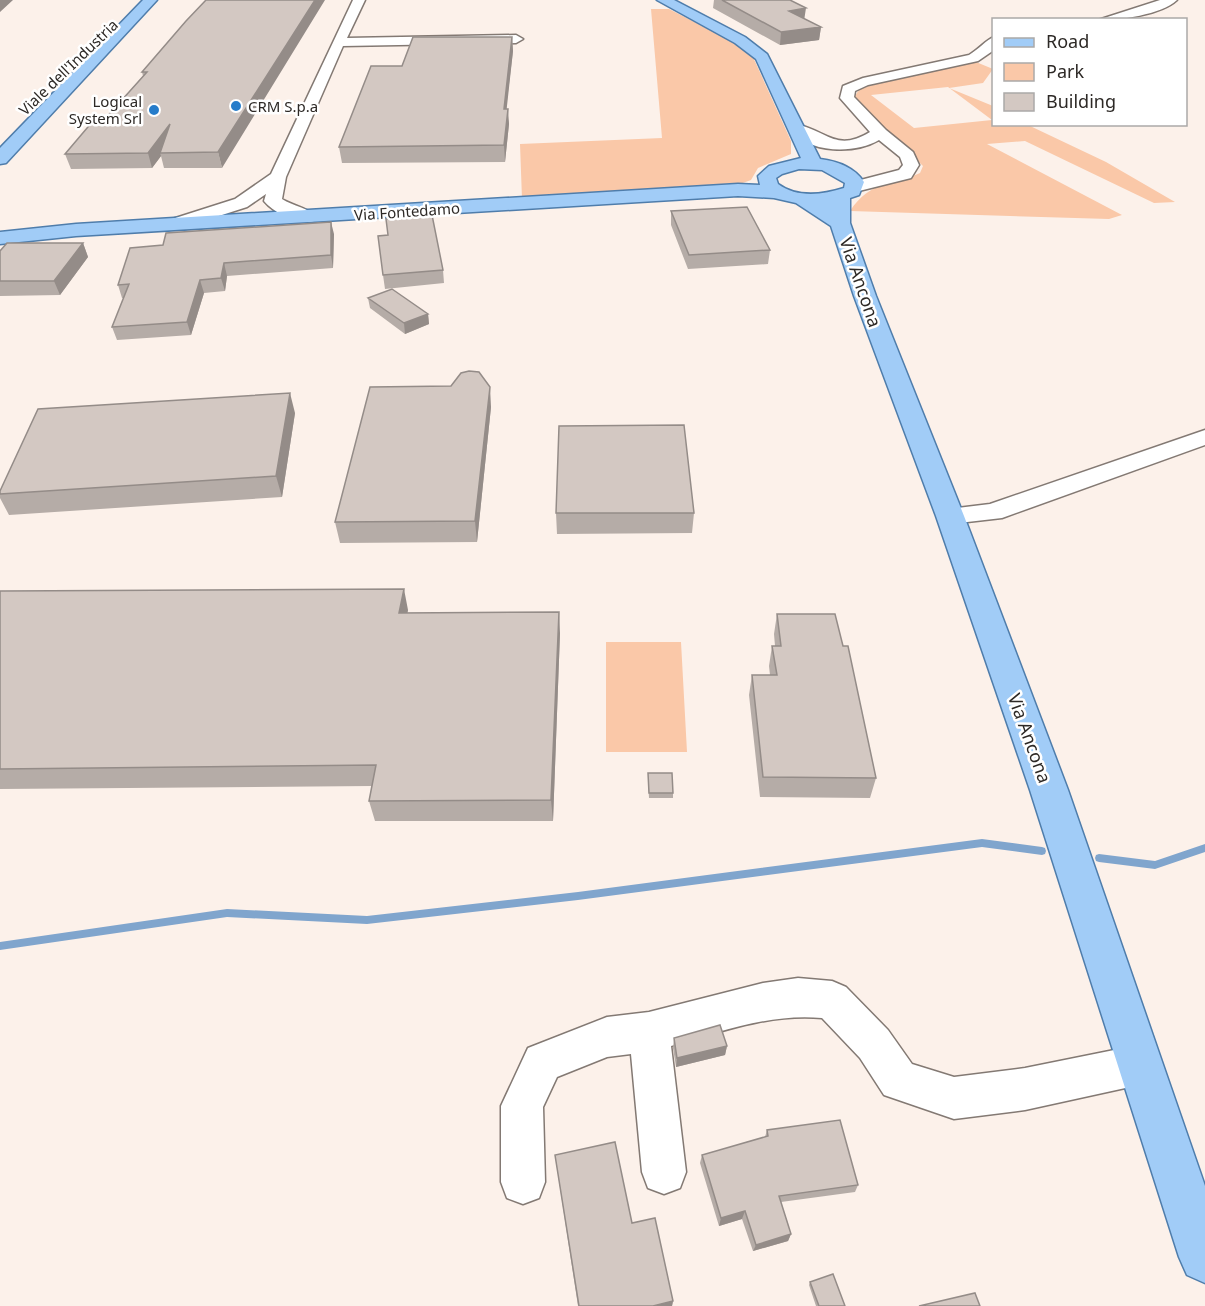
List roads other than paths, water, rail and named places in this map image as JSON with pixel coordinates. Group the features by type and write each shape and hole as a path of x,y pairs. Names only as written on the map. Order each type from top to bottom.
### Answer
{"main road":[{"name":"Viale dell'Industria","path":"25,110 137,0"},
{"name":"Viale dell'Industria","path":"0,159 150,0"},
{"path":"664,0 740,40 762,57 813,164"},
{"path":"792,165 801,137"},
{"path":"772,186 770,172 792,165 813,164 843,171"},
{"name":"Via Ancona","path":"843,171 851,176 845,202 865,296 950,516 1049,790 1205,1257"},
{"name":"Via Ancona","path":"772,186 807,200 845,202"},
{"name":"Via Fontedamo","path":"4,229 76,230 172,225 245,212 308,217 772,186"}],"street":[{"path":"245,212 266,210 273,201 278,177 359,0"},
{"path":"1112,18 1171,0"},
{"path":"338,42 516,39"},
{"path":"845,202 894,177 905,174 911,165 907,155 880,133 847,98 848,89 863,82 973,58 985,52 992,42"},
{"path":"801,137 834,145 860,144 880,133"},
{"path":"843,171 894,177"},
{"path":"245,212 278,177"},
{"path":"273,201 287,210 308,217"},
{"path":"950,516 993,512 1205,437"},
{"path":"523,1182 522,1106 543,1062 607,1037 649,1032 763,1002 798,997 832,1000 874,1044 899,1080 954,1098 1025,1089 1139,1065"},
{"path":"649,1032 664,1172"}],"waterway":[{"path":"0,946 227,913 367,920 578,896 982,843 1042,851"},
{"path":"1099,858 1155,865 1205,848"}],"place":[{"name":"CRM S.p.a","path":"236,106"},
{"name":"Logical System Srl","path":"154,110"}]}
